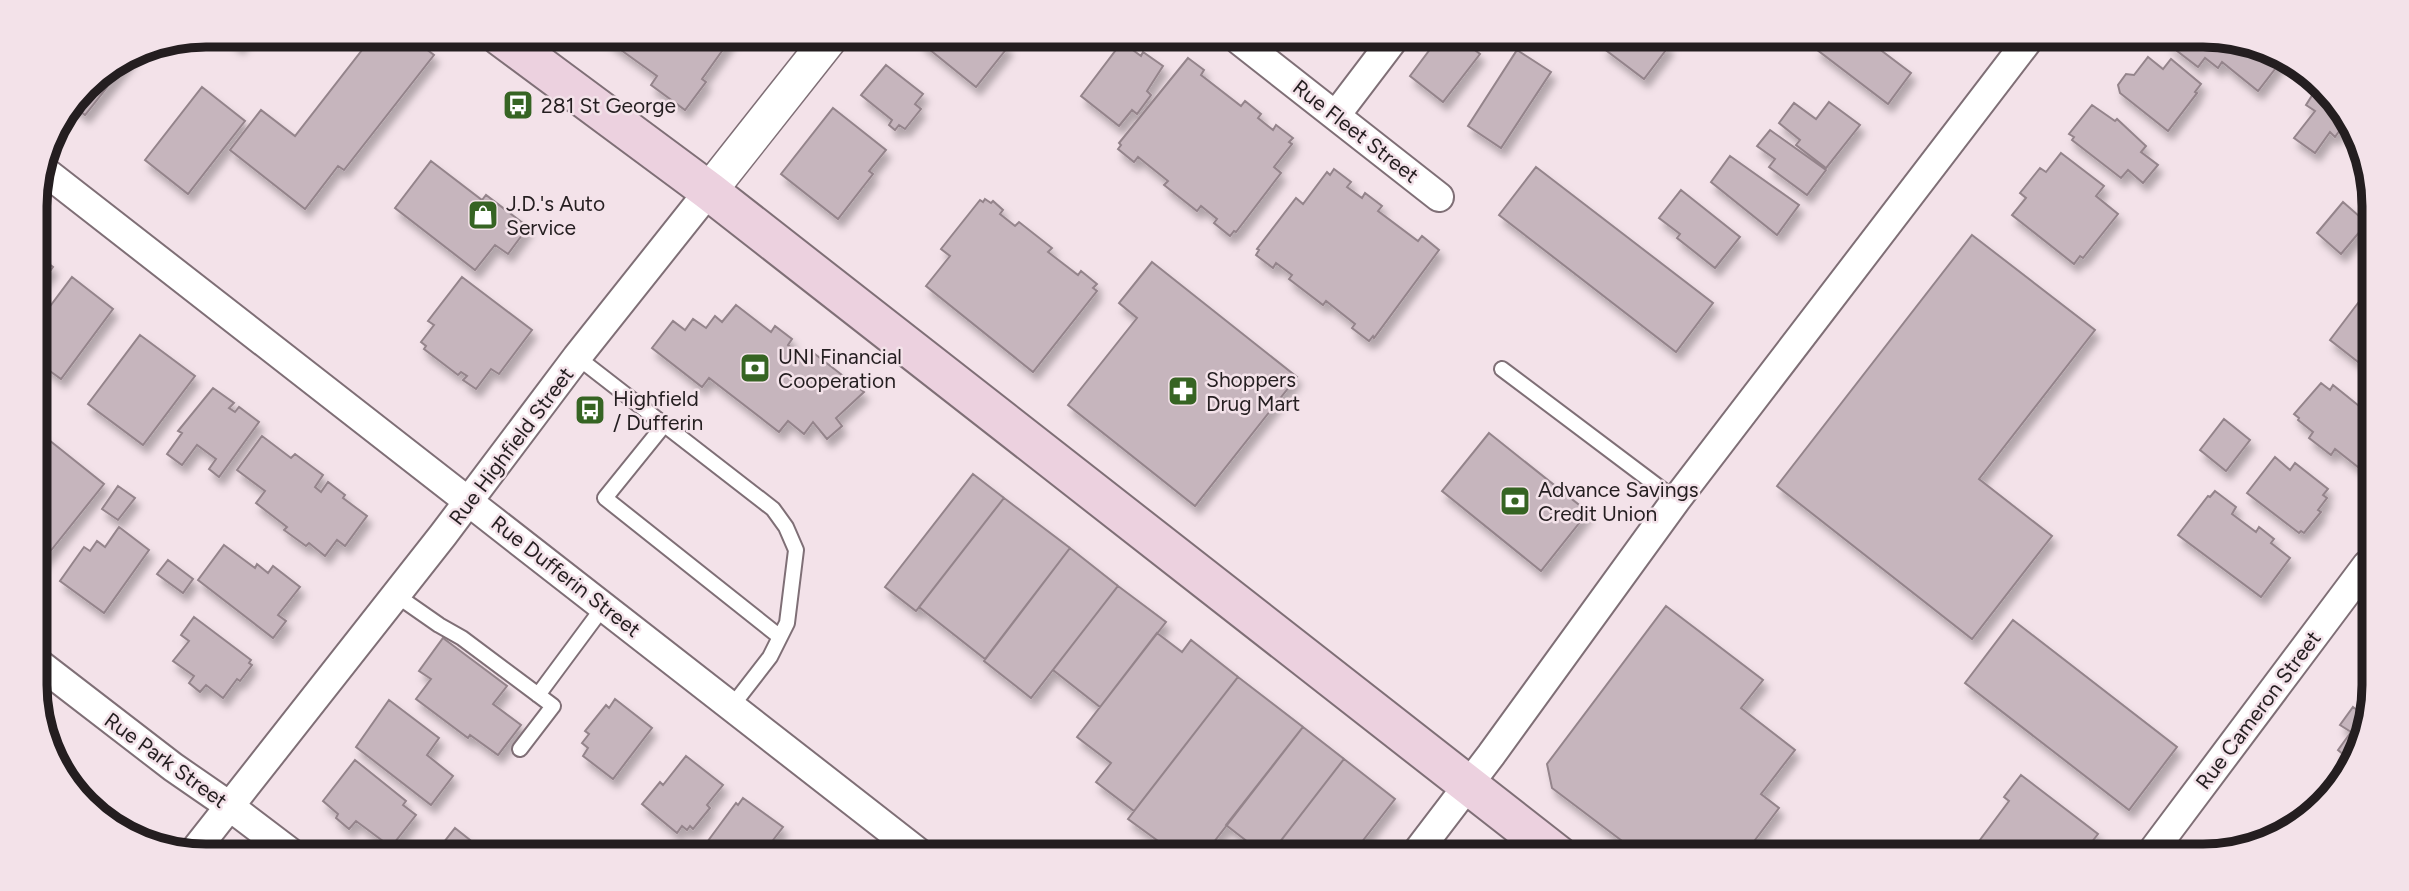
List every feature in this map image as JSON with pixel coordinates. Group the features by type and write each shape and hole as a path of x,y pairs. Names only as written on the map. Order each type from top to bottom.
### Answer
{"main road":[{"path":"515,47 709,191 1543,843"}],"street":[{"name":"Rue Highfield Street","path":"200,843 470,501 577,357 823,47"},
{"name":"Rue Fleet Street","path":"1248,47 1439,197"},
{"path":"1336,115 1388,47"},
{"path":"1424,843 1676,500 2023,47"},
{"name":"Rue Dufferin Street","path":"51,175 907,844"},
{"name":"Rue Cameron Street","path":"2159,843 2362,572"},
{"name":"Rue Park Street","path":"47,670 173,768 279,844"}],"lane":[{"path":"577,357 773,509 786,527 796,550 787,623 770,657 732,706"},
{"path":"1502,369 1676,500"},
{"path":"664,425 605,498 780,637"},
{"path":"396,595 463,638 553,706 520,749"},
{"path":"538,695 604,606"}],"building":[{"path":"364,47 423,47 434,55 344,170 338,166 305,209 230,150 261,110 295,136"},
{"path":"617,47 725,47 702,79 706,82 685,110 651,85 657,76"},
{"path":"926,47 1008,47 976,87"},
{"path":"1118,47 1129,47 1141,56 1143,52 1163,66 1147,91 1151,95 1137,114 1132,110 1119,126 1081,96"},
{"path":"1432,47 1471,47 1480,54 1443,102 1410,76"},
{"path":"1604,47 1668,47 1644,79"},
{"path":"1877,47 1911,73 1888,104 1816,49"},
{"path":"2172,47 2223,49 2254,56 2277,66 2258,91 2222,62 2218,68 2205,58 2198,67"},
{"path":"1517,50 1551,72 1501,148 1468,126"},
{"path":"2148,57 2163,69 2171,59 2201,84 2168,131 2120,93 2118,85 2126,74 2134,75"},
{"path":"1188,58 1204,70 1201,75 1241,106 1245,101 1261,114 1258,118 1273,130 1276,125 1293,138 1289,142 1292,144 1274,167 1281,173 1236,232 1230,236 1214,223 1217,219 1201,206 1197,211 1164,185 1168,181 1138,157 1134,162 1118,149 1121,145 1119,143"},
{"path":"886,65 923,94 915,104 921,109 905,129 899,125 895,130 889,125 892,120 861,95"},
{"path":"116,76 85,115 80,110"},
{"path":"202,87 245,121 188,194 145,160"},
{"path":"2313,94 2335,118 2341,129 2335,137 2330,132 2315,153 2294,138 2315,111 2306,105"},
{"path":"1829,102 1860,125 1826,168 1796,145 1800,140 1779,123 1794,103 1816,119"},
{"path":"2092,105 2115,121 2117,119 2146,146 2141,152 2158,165 2143,183 2128,170 2121,178 2072,140 2074,137 2069,134"},
{"path":"833,108 886,150 869,171 873,174 838,219 781,174"},
{"path":"1770,130 1826,170 1807,195 1769,167 1775,159 1757,146"},
{"path":"2061,153 2104,186 2096,196 2118,214 2083,258 2080,256 2074,264 2012,215 2026,198 2020,193 2040,168 2046,172"},
{"path":"1730,156 1799,205 1777,235 1711,182"},
{"path":"431,161 482,200 486,195 528,227 508,254 495,245 475,270 395,208"},
{"path":"1536,167 1713,303 1676,352 1499,215"},
{"path":"1334,169 1351,182 1347,187 1362,198 1365,193 1382,206 1378,211 1418,241 1422,236 1439,250 1374,338 1373,336 1369,341 1352,328 1355,324 1326,301 1323,305 1289,279 1292,275 1276,263 1273,268 1256,255 1259,250 1257,249 1296,198 1303,204 1327,172 1330,175"},
{"path":"1681,190 1740,237 1715,268 1677,238 1680,234 1659,218"},
{"path":"985,199 991,203 993,201 1003,210 1000,214 1015,226 1019,222 1052,248 1048,252 1078,275 1081,271 1097,284 1093,288 1097,291 1033,372 926,286 950,256 941,249 980,200 983,202"},
{"path":"2343,202 2362,219 2362,229 2341,254 2317,233"},
{"path":"1972,235 2095,330 1979,479 2052,536 1972,639 1777,486"},
{"name":"Shoppers Drug Mart","path":"1152,262 1297,377 1195,506 1068,405 1137,318 1119,303"},
{"path":"72,277 113,309 61,379 48,369 48,309"},
{"path":"462,277 532,330 499,374 491,369 476,389 463,380 467,376 461,372 458,375 424,349 426,346 421,342 434,325 428,321"},
{"path":"2358,303 2362,306 2362,365 2330,340"},
{"name":"UNI Financial Cooperation","path":"736,305 771,332 775,326 792,339 788,345 804,357 811,351 864,392 836,418 842,426 827,439 813,422 804,434 788,421 779,432 709,378 702,387 652,348 673,321 685,330 693,319 706,328 715,316 722,322"},
{"path":"140,335 195,376 143,445 88,404"},
{"path":"2321,383 2330,390 2333,385 2362,408 2362,462 2358,467 2335,449 2331,455 2309,438 2313,432 2294,414"},
{"path":"213,388 234,403 229,408 235,412 239,407 259,422 219,477 209,469 216,459 197,445 182,465 167,454 182,433 178,431"},
{"path":"2224,419 2250,440 2226,471 2200,450"},
{"name":"Advance Savings Credit Union","path":"1489,433 1588,512 1541,571 1442,491"},
{"path":"262,436 291,458 295,454 323,475 315,487 321,492 328,482 345,495 343,498 367,516 345,546 337,540 325,556 309,543 306,546 284,530 287,527 256,503 265,491 237,470"},
{"path":"48,439 104,484 47,555"},
{"path":"2275,457 2290,470 2295,463 2328,489 2323,495 2327,498 2318,510 2321,512 2304,533 2299,533 2247,493"},
{"path":"973,474 1004,498 916,611 885,587"},
{"path":"118,486 135,498 118,520 102,509"},
{"path":"2215,491 2236,507 2232,514 2256,532 2259,527 2274,539 2271,543 2290,558 2261,597 2178,535 2208,496"},
{"path":"1004,498 1070,548 985,659 919,607"},
{"path":"119,527 149,550 104,613 60,581 84,547 90,551 97,541 105,547"},
{"path":"224,545 255,568 257,564 268,573 273,566 300,587 278,615 286,621 273,638 198,580"},
{"path":"1070,548 1118,586 1031,698 984,661"},
{"path":"168,560 193,579 183,593 157,574"},
{"path":"1118,586 1166,622 1100,707 1053,670"},
{"path":"1666,606 1763,680 1741,708 1795,750 1761,794 1779,808 1753,843 1625,843 1552,788 1547,764"},
{"path":"194,617 251,660 249,663 252,665 223,698 206,685 200,692 189,683 194,676 173,661 189,641 181,635"},
{"path":"2013,620 2177,747 2129,810 1965,683"},
{"path":"1157,633 1182,652 1191,640 1238,677 1134,811 1096,782 1111,763 1077,737"},
{"path":"443,638 507,686 493,704 521,725 498,755 470,735 468,738 416,699 431,679 419,671"},
{"path":"1238,677 1303,727 1213,843 1156,844 1158,841 1128,819"},
{"path":"615,699 652,728 613,779 583,756 588,748 582,743 589,734 585,731 606,705 609,708"},
{"path":"389,700 439,738 427,755 453,776 431,805 356,747"},
{"path":"2353,707 2359,712 2345,756 2338,750 2351,732 2340,725"},
{"path":"1303,727 1344,759 1279,843 1250,843 1226,825"},
{"path":"686,756 723,785 707,805 710,808 693,829 690,826 687,830 682,826 677,833 642,804 660,782 663,785"},
{"path":"1344,759 1395,799 1361,843 1279,843"},
{"path":"355,760 406,801 403,805 416,815 393,844 387,844 356,821 349,829 336,818 338,814 323,801"},
{"path":"2021,775 2098,834 2091,843 1978,843 2009,801 2004,797"},
{"path":"743,798 783,827 770,844 706,844 736,803 738,805"},
{"path":"455,828 470,840 467,844 443,844"}],"place":[{"name":"281 St George","path":"518,105"},
{"name":"J.D.'s Auto Service","path":"483,215"},
{"name":"UNI Financial Cooperation","path":"755,368"},
{"name":"Shoppers Drug Mart","path":"1183,391"},
{"name":"Highfield / Dufferin","path":"590,410"},
{"name":"Advance Savings Credit Union","path":"1515,501"}]}
